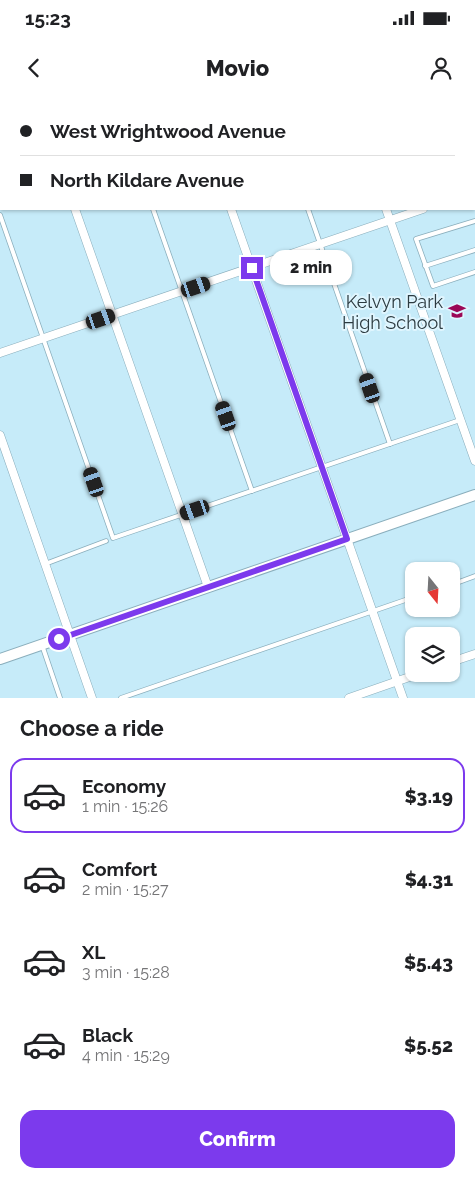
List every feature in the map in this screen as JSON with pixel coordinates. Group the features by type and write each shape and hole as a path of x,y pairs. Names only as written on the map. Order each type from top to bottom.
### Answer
{"street":[{"path":"75,210 208,587"},
{"path":"231,210 403,698"},
{"path":"386,210 475,461"},
{"path":"0,353 420,210"},
{"path":"0,435 92,698"},
{"path":"0,659 475,495"},
{"path":"460,659 475,654"},
{"path":"348,698 405,678"}],"lane":[{"path":"153,210 252,491"},
{"path":"308,210 390,444"},
{"path":"0,215 113,538 460,420"},
{"path":"475,221 416,239 433,286 475,272"},
{"path":"426,266 475,250"},
{"path":"45,564 106,541"},
{"path":"460,582 475,576"},
{"path":"121,698 405,600"},
{"path":"42,645 60,698"}],"place":[{"name":"Kelvyn Park High School","path":"457,311"}],"route":[{"path":"59,639 347,539 252,268"}]}
